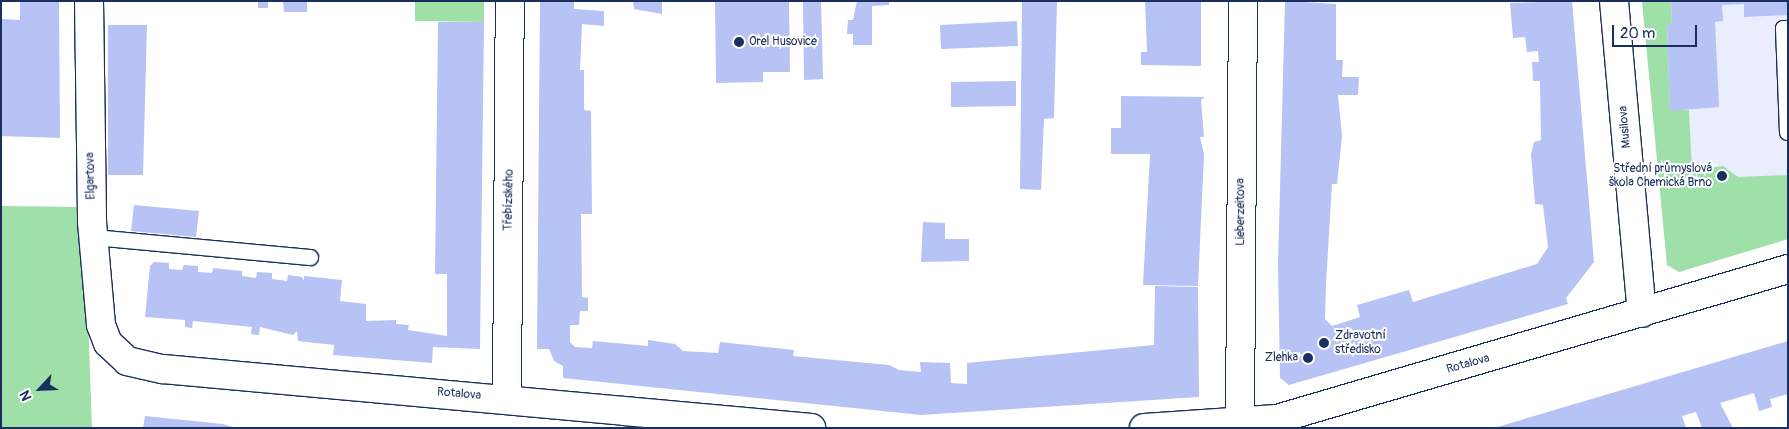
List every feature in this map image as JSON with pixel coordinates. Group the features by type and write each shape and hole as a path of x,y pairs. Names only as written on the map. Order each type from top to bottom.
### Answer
{"street":[{"name":"Elgartova","path":"89,1 93,238 101,325 112,348"},
{"name":"Třebízského","path":"507,398 510,1"},
{"name":"Lieberzeitova","path":"1240,423 1243,1"},
{"name":"Musilova","path":"1614,1 1642,313"},
{"name":"Rotalova","path":"1144,428 1277,419 1788,269"},
{"name":"Rotalova","path":"112,348 127,361 163,369 507,398 812,428"}],"lane":[{"path":"1787,132 1783,28 1788,28"},
{"path":"93,238 310,257"}],"shaded area":[{"name":"Střední průmyslová škola Chemická Brno","path":"1642,1 1788,1 1788,239 1679,272 1667,265"}],"green space":[{"path":"415,1 484,1 484,22 415,21"},
{"path":"1642,1 1671,1 1672,24 1667,24 1670,110 1689,110 1692,171 1723,166 1738,177 1788,175 1788,239 1679,272 1667,265"},
{"path":"1,206 84,207 92,428 1,428"}],"building":[{"path":"20,1 59,1 60,138 1,136 1,19 20,20"},
{"path":"258,1 268,1 268,8 258,8"},
{"path":"283,1 307,1 307,12 284,12"},
{"path":"540,1 574,1 574,9 604,11 604,26 582,24 580,70 584,70 584,110 591,111 592,214 581,214 582,297 588,298 588,311 580,311 579,325 570,325 570,342 575,347 592,348 593,341 648,346 648,340 675,344 683,351 718,353 720,342 794,350 793,356 889,365 899,370 921,372 920,362 950,363 951,383 967,384 967,363 1154,345 1155,286 1198,287 1199,397 921,415 563,378 563,366 554,361 549,349 537,349"},
{"path":"633,1 662,1 662,14 634,9"},
{"name":"Orel Husovice","path":"715,1 789,1 790,72 763,72 763,82 716,83"},
{"path":"803,1 821,1 823,79 804,80"},
{"path":"857,1 889,1 889,5 872,6 872,45 853,45 853,34 847,34 848,20 853,20"},
{"path":"1022,1 1057,1 1054,118 1044,119 1041,190 1020,189"},
{"path":"1145,1 1201,1 1201,66 1141,65 1141,52 1147,52"},
{"path":"1285,1 1336,4 1336,60 1343,60 1342,77 1359,77 1358,95 1338,95 1342,136 1337,184 1332,184 1325,319 1332,326 1360,317 1357,305 1409,290 1413,302 1537,264 1548,247 1543,205 1535,204 1531,154 1534,142 1541,140 1540,81 1533,81 1532,62 1539,62 1538,51 1527,52 1525,37 1513,38 1510,3 1572,1 1594,262 1566,298 1568,304 1289,385 1280,378 1278,265"},
{"path":"1671,1 1788,1 1788,15 1744,17 1744,4 1722,5 1723,21 1715,22 1719,107 1670,111 1667,24 1672,24"},
{"path":"1017,21 1018,46 941,49 940,25"},
{"path":"438,22 484,22 480,349 433,347 432,363 333,355 334,345 298,341 297,331 293,335 260,327 259,335 251,334 252,327 193,321 192,328 185,327 185,320 145,317 150,266 154,262 169,263 169,269 182,270 184,265 198,266 198,272 212,273 213,268 242,271 242,276 256,278 257,272 272,273 272,279 287,281 288,275 302,277 304,281 304,276 342,280 340,301 366,304 366,321 396,320 396,324 409,325 408,330 447,336 447,274 435,274"},
{"path":"108,25 147,25 143,175 108,175"},
{"path":"1016,81 1016,106 951,107 951,82"},
{"path":"1121,96 1205,97 1201,100 1204,137 1200,137 1204,155 1198,286 1143,285 1150,154 1111,154 1111,128 1121,128"},
{"path":"134,205 199,211 196,237 131,231"},
{"path":"923,222 945,223 945,239 969,239 969,261 921,262"},
{"path":"1788,341 1788,394 1770,399 1772,407 1759,411 1754,393 1720,403 1733,428 1702,428 1696,412 1682,416 1686,428 1494,428"},
{"path":"145,416 223,424 236,428 143,428"}],"place":[{"name":"Orel Husovice","path":"739,42"},
{"name":"Střední průmyslová škola Chemická Brno","path":"1722,176"},
{"name":"Zdravotní středisko","path":"1324,343"},
{"name":"Zlehka","path":"1308,358"}]}
